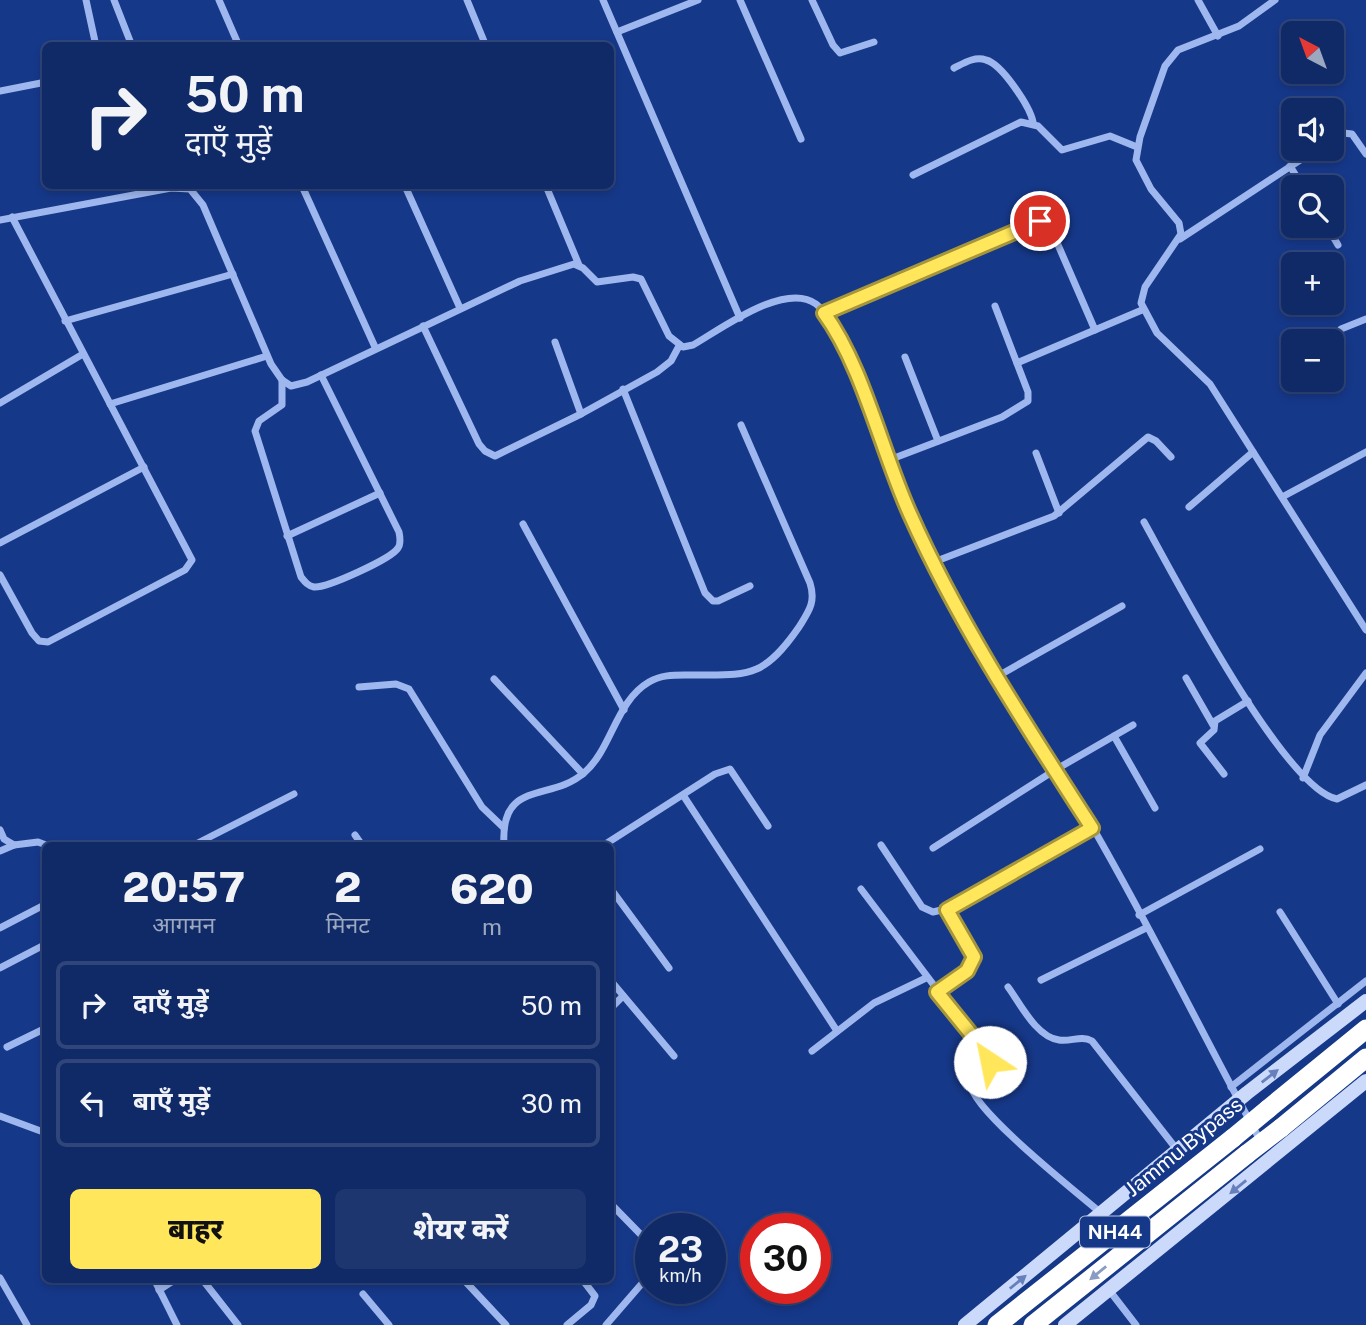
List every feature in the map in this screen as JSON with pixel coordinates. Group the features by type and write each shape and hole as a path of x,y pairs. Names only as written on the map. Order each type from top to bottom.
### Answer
{"highway":[{"name":"Jammu Bypass","path":"997,1325 1366,1029"},
{"name":"NH44","path":"1032,1325 1366,1058"}],"street":[{"path":"86,0 95,42"},
{"path":"114,0 130,42"},
{"path":"219,0 237,42"},
{"path":"467,0 484,42"},
{"path":"604,0 740,318"},
{"path":"617,32 698,0"},
{"path":"740,0 801,139"},
{"path":"812,0 840,54 874,42"},
{"path":"1198,0 1218,36"},
{"path":"1180,239 1179,223 1151,189 1137,163 1138,147 1169,60 1184,48 1218,36 1254,17 1275,0"},
{"path":"954,68 977,59 990,61 1020,97 1033,122 1062,150 1110,136 1138,147"},
{"path":"0,91 42,83"},
{"path":"913,175 1009,127 1021,122 1033,122"},
{"path":"1344,133 1352,134 1366,154"},
{"path":"1298,161 1180,239 1145,287 1142,310 1157,333 1210,384 1284,496 1366,630"},
{"path":"1290,166 1296,175"},
{"path":"0,220 161,189"},
{"path":"191,189 203,205 267,356 282,380 282,405 255,427 287,536 307,584 327,585 393,553 400,541 399,532 321,375"},
{"path":"303,189 375,347"},
{"path":"406,189 460,308"},
{"path":"547,189 579,265 597,282 633,276 641,279 669,336 679,346 693,345 740,318 788,297 809,301 824,313 856,375 909,514 934,562 998,676 1092,828 1270,1160"},
{"path":"0,575 32,633 43,642 62,637 185,570 190,565 191,555 12,217"},
{"path":"824,313 1040,221 1052,231 1095,330"},
{"path":"1334,238 1338,245"},
{"path":"282,380 295,386 520,281 568,264 579,265"},
{"path":"65,321 233,274"},
{"path":"888,460 1002,417 1026,404 1028,392 995,306"},
{"path":"1017,363 1142,310"},
{"path":"1341,329 1366,319"},
{"path":"423,326 479,443 489,454 499,454 581,414 664,367 679,346"},
{"path":"555,342 581,414"},
{"path":"0,403 83,354"},
{"path":"110,404 207,377 267,356"},
{"path":"905,358 938,441"},
{"path":"623,389 705,593 713,601 718,601 750,586"},
{"path":"504,842 504,828 509,813 523,796 565,784 583,774 593,764 624,710 643,686 660,677 734,675 760,670 776,657 812,608 810,583 741,425"},
{"path":"934,562 1059,513 1148,437 1171,457"},
{"path":"1189,507 1253,452"},
{"path":"1284,496 1366,452"},
{"path":"1036,453 1059,513"},
{"path":"0,542 144,467"},
{"path":"287,536 380,493"},
{"path":"1144,522 1224,668 1303,778 1322,794 1336,799 1366,785"},
{"path":"523,524 624,710"},
{"path":"998,676 1122,606"},
{"path":"1303,778 1320,735 1366,673"},
{"path":"1186,678 1213,725 1214,730 1201,741 1201,747 1224,774"},
{"path":"494,679 583,774"},
{"path":"359,687 396,684 409,689 482,807 504,828"},
{"path":"1213,725 1217,719 1248,701"},
{"path":"933,848 1055,770 1133,725"},
{"path":"1114,736 1155,808"},
{"path":"609,842 723,770 730,769 768,826"},
{"path":"200,842 294,794"},
{"path":"683,795 837,1031"},
{"path":"881,845 922,907 933,912 947,910 1092,828"},
{"path":"0,830 4,839 14,845"},
{"path":"355,835 360,842"},
{"path":"0,851 14,845 42,844"},
{"path":"1139,915 1260,849"},
{"path":"861,888 926,978 989,1058 987,1068 971,1085 976,1099 1019,1142 1103,1214"},
{"path":"614,893 670,968"},
{"path":"0,929 42,906"},
{"path":"937,992 967,971 974,957 947,910"},
{"path":"1280,912 1338,1004"},
{"path":"1041,981 1146,928"},
{"path":"0,968 42,946"},
{"path":"812,1051 874,1003 926,978"},
{"path":"1231,1087 1366,981"},
{"path":"614,985 674,1056"},
{"path":"1008,987 1046,1035 1060,1041 1079,1038 1093,1041 1179,1151"},
{"path":"614,1005 623,996"},
{"path":"965,1325 1366,1001"},
{"path":"7,1047 42,1030"},
{"path":"1065,1325 1366,1081"},
{"path":"0,1116 42,1132"},
{"path":"614,1206 635,1228"},
{"path":"0,1278 27,1325"},
{"path":"156,1283 177,1325"},
{"path":"159,1290 170,1283"},
{"path":"205,1283 238,1325"},
{"path":"467,1283 506,1325"},
{"path":"567,1325 590,1305 596,1296 585,1283"},
{"path":"1109,1290 1136,1325"},
{"path":"606,1325 635,1291"},
{"path":"363,1294 389,1325"}],"route":[{"path":"990,1062 984,1050 937,992 967,971 974,957 947,910 1092,828 1017,710 947,589 909,514 856,375 824,313 1040,221"}]}
